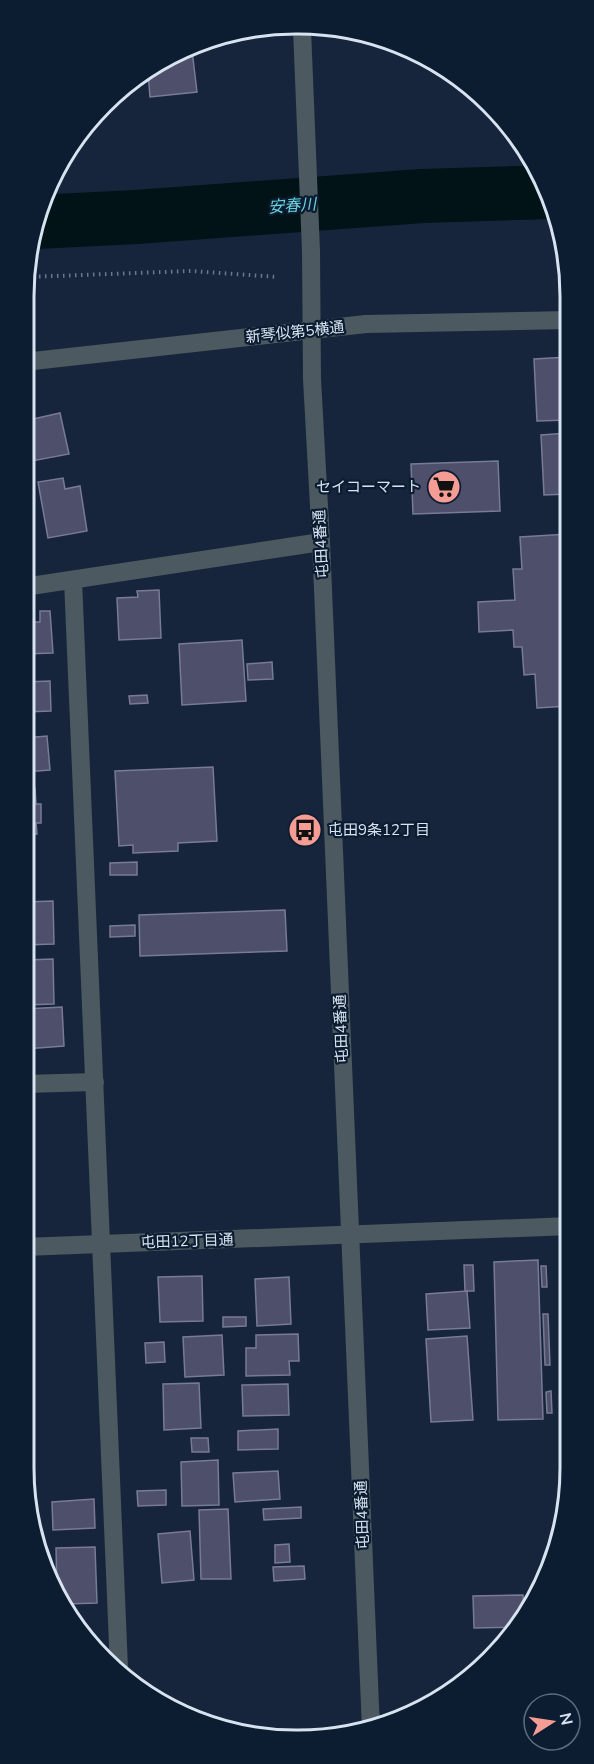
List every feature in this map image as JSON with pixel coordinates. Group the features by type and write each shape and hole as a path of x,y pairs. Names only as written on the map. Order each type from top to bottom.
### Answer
{"street":[{"name":"屯田4番通","path":"302,34 311,251 312,379 321,542 371,1719"},
{"name":"新琴似第5横通","path":"34,361 366,324 560,320"},
{"path":"34,586 321,542"},
{"path":"73,580 119,1659"},
{"path":"34,1084 95,1082"},
{"name":"屯田12丁目通","path":"34,1247 560,1226"}],"path":[{"path":"35,277 191,271 278,277"}],"building":[{"path":"193,56 197,92 150,97 149,81"},
{"path":"560,357 560,420 537,421 534,359"},
{"path":"60,413 69,454 34,461 34,419"},
{"path":"560,434 560,494 544,495 541,435"},
{"path":"498,461 500,511 413,514 411,464"},
{"path":"63,478 65,489 80,486 87,531 48,538 38,482"},
{"path":"560,534 560,707 537,708 535,674 524,675 522,647 514,647 513,630 479,632 478,602 515,600 513,569 522,569 520,537"},
{"path":"159,590 161,638 119,640 117,598 138,597 137,591"},
{"path":"40,611 50,611 53,653 34,654 34,622 40,622"},
{"path":"242,640 246,701 182,705 179,644"},
{"path":"272,662 273,679 248,680 247,664"},
{"path":"50,681 51,711 34,712 34,682"},
{"path":"147,695 148,703 130,704 129,696"},
{"path":"47,736 50,770 34,771 34,737"},
{"path":"213,767 217,841 178,843 178,851 133,853 133,845 119,846 115,771"},
{"path":"34,788 36,804 41,804 41,823 36,823 37,834 34,834"},
{"path":"137,862 137,875 110,875 110,863"},
{"path":"53,901 54,944 34,945 34,902"},
{"path":"285,910 287,951 140,956 139,915"},
{"path":"135,925 135,936 110,937 110,926"},
{"path":"53,959 54,1004 34,1005 34,960"},
{"path":"62,1007 64,1046 34,1048 34,1008"},
{"path":"538,1260 543,1419 498,1420 494,1262"},
{"path":"464,1265 473,1265 474,1291 465,1291"},
{"path":"541,1266 546,1266 547,1287 542,1287"},
{"path":"202,1276 203,1321 160,1322 158,1277"},
{"path":"289,1277 291,1324 257,1326 255,1279"},
{"path":"467,1291 470,1328 428,1330 426,1294"},
{"path":"543,1314 548,1314 550,1365 545,1365"},
{"path":"223,1317 246,1317 246,1326 223,1327"},
{"path":"298,1334 299,1361 289,1361 290,1375 246,1376 246,1348 256,1348 256,1335"},
{"path":"222,1335 224,1375 185,1377 183,1337"},
{"path":"467,1336 473,1420 431,1422 426,1339"},
{"path":"164,1342 165,1362 146,1363 145,1343"},
{"path":"199,1383 201,1428 164,1430 163,1384"},
{"path":"288,1384 289,1415 243,1416 242,1385"},
{"path":"551,1391 552,1413 547,1413 546,1392"},
{"path":"278,1429 278,1449 238,1450 238,1431"},
{"path":"191,1438 208,1438 209,1452 192,1452"},
{"path":"218,1460 219,1505 182,1506 181,1462"},
{"path":"278,1471 280,1499 235,1502 233,1473"},
{"path":"166,1490 166,1505 138,1506 137,1491"},
{"path":"94,1499 95,1528 53,1530 52,1502"},
{"path":"301,1507 301,1518 264,1520 263,1509"},
{"path":"228,1509 231,1579 201,1579 199,1510"},
{"path":"190,1531 194,1580 162,1583 158,1534"},
{"path":"289,1544 290,1562 275,1563 275,1545"},
{"path":"95,1547 97,1603 73,1604 57,1572 56,1548"},
{"path":"304,1566 305,1579 274,1581 273,1567"},
{"path":"523,1595 523,1599 505,1627 474,1628 473,1596"}],"waterway":[{"name":"安春川","path":"45,222 422,196 538,192"}],"place":[{"name":"セイコーマート","path":"444,487"},
{"name":"屯田9条12丁目","path":"305,830"}]}
